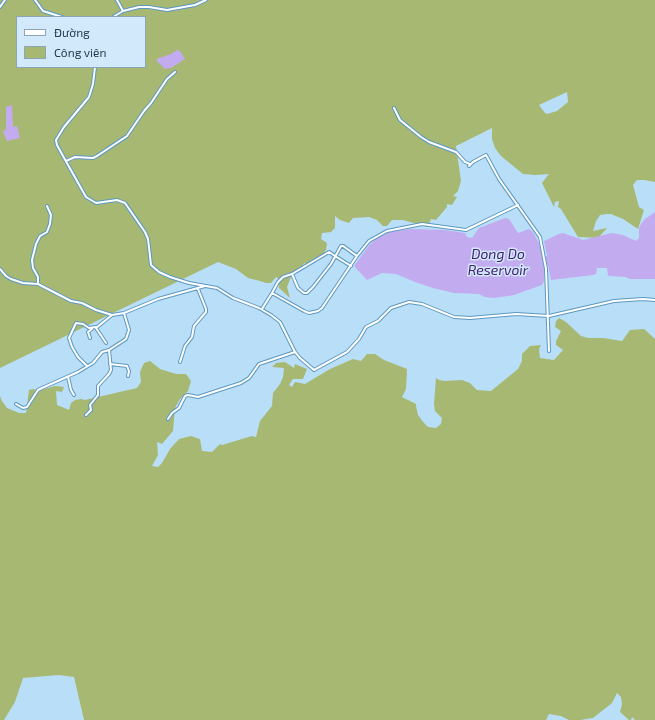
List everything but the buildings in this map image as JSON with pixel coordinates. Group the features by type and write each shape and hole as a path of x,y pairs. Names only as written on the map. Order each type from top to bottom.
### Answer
{"street":[{"path":"0,7 5,0"},
{"path":"35,0 42,11 59,16"},
{"path":"117,0 123,11"},
{"path":"115,16 123,11 144,7 167,10 195,5 206,0"},
{"path":"95,68 93,84 89,97 64,127 56,140 57,145 86,197 93,202 117,200 125,203 145,232 148,239 152,265 159,272 189,283 217,288 233,298 262,309 280,322 295,352 312,369 316,370 347,352 359,339 366,327 378,321 391,308 409,302 422,304 458,318 483,318 516,314 548,316 614,301 655,300"},
{"path":"66,161 76,157 93,158 98,156 127,136 144,111 151,104 167,79 175,72"},
{"path":"394,108 400,120 421,137 429,142 456,152 469,165 486,155 499,179 540,237 546,269 549,351"},
{"path":"272,293 304,311 309,313 315,312 322,308 357,256 369,241 392,229 422,224 466,230 518,205"},
{"path":"38,284 38,277 33,268 32,260 36,244 40,236 47,232 50,224 51,215 47,206"},
{"path":"292,274 298,288 304,293 307,293 343,246 357,256"},
{"path":"262,309 280,279 292,274 329,252 351,266"},
{"path":"0,269 11,279 23,283 38,284 71,301 82,303 96,310 112,315"},
{"path":"87,366 78,357 69,338 76,323 92,328 96,327 105,322 112,315 158,299 206,286"},
{"path":"180,362 185,346 192,337 194,326 206,312 198,289"},
{"path":"16,404 23,408 27,407 38,390 68,377 93,363 102,352 109,350 127,338 129,330 124,312"},
{"path":"96,327 96,330 106,343"},
{"path":"90,338 88,332 92,328"},
{"path":"86,415 91,410 90,405 98,395 98,386 109,374 109,350"},
{"path":"168,419 172,413 179,408 185,396 188,394 204,396 241,383 248,378 259,364 295,352"},
{"path":"110,364 127,366 129,371 128,376"},
{"path":"68,377 71,390 74,395"}],"green space":[{"path":"0,0 655,0 655,182 637,180 633,185 639,207 644,210 638,229 623,219 607,214 600,215 596,221 593,231 607,228 598,238 578,237 561,209 558,207 559,201 555,202 554,207 542,183 549,174 523,174 501,156 495,148 492,139 492,128 456,146 461,181 458,191 453,196 457,197 452,205 447,204 447,207 436,220 431,219 428,227 403,220 392,220 387,226 383,226 377,220 369,217 353,218 349,223 340,220 335,216 335,228 331,232 322,233 321,239 327,243 326,250 318,260 306,264 304,263 293,272 287,287 290,298 279,288 279,279 276,277 271,283 266,283 248,278 236,269 218,262 0,368","holes":["567,92 568,102 557,111 547,114 539,105"]},
{"path":"559,318 566,322 581,336 588,338 603,338 622,341 630,330 644,329 655,339 655,720 635,720 632,717 631,720 629,720 620,712 622,704 621,697 617,693 612,703 593,718 580,720 569,720 561,716 549,714 546,720 84,720 74,677 59,675 23,678 15,702 4,720 0,720 0,396 7,408 19,413 26,413 29,390 34,389 38,391 55,386 64,387 62,392 56,391 57,405 69,410 71,403 75,400 85,400 137,388 141,382 140,372 144,363 150,361 160,369 176,374 186,374 191,381 188,391 180,399 175,408 173,431 162,444 157,442 158,455 152,466 158,467 179,439 191,436 200,439 202,451 212,452 220,444 222,445 252,436 256,437 260,421 272,406 273,393 283,377 284,368 272,367 276,363 285,362 294,368 295,364 307,369 303,379 293,379 289,385 292,387 295,382 305,384 330,369 353,359 361,361 367,354 375,354 384,360 407,369 406,389 402,397 416,404 418,415 428,427 436,428 441,424 442,418 435,411 434,404 436,378 445,381 462,380 470,383 477,390 491,391 518,369 522,361 522,354 530,346 541,345 539,349 540,358 554,360 563,350 556,345 556,341 561,331 555,327 556,321"}],"water":[{"path":"177,50 180,51 185,59 171,68 165,69 156,60 171,54"},
{"path":"12,105 13,127 17,126 20,138 7,141 3,132 6,129 6,107"},
{"name":"Dong Do Reservoir","path":"655,212 655,279 629,279 626,277 609,276 607,268 597,268 596,274 593,275 551,280 548,265 544,266 544,281 542,285 514,295 494,298 485,297 479,294 454,293 433,288 396,274 382,273 367,280 354,266 370,244 376,239 390,232 411,229 445,230 465,233 467,237 472,238 479,228 505,218 509,219 518,233 529,229 533,232 541,247 542,257 547,256 544,241 563,233 583,240 612,233 623,235 636,241 639,238 639,228 641,224"}]}
